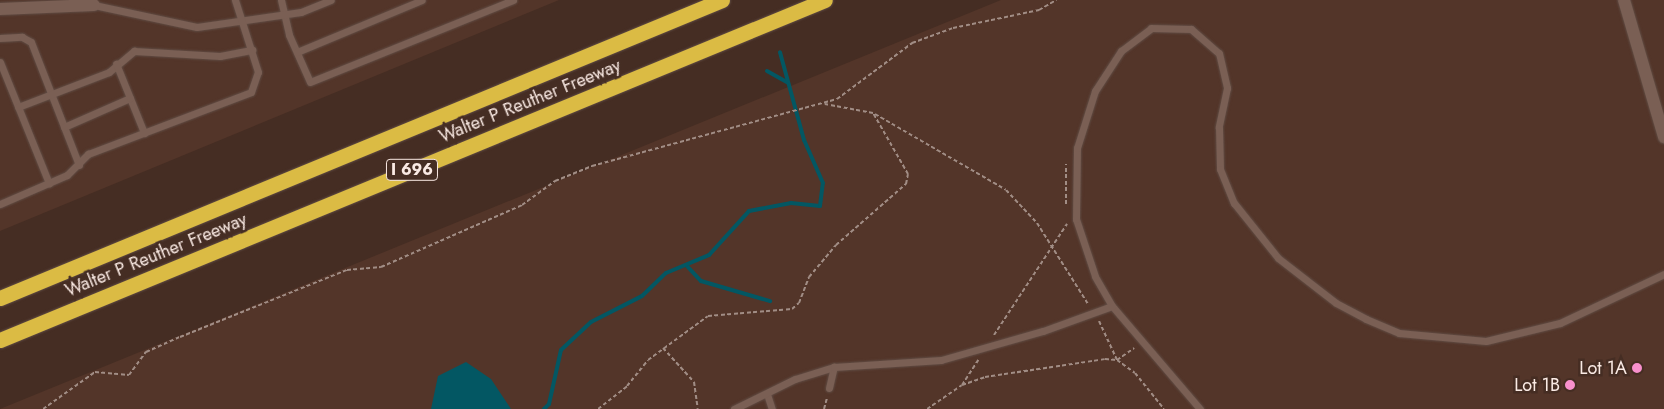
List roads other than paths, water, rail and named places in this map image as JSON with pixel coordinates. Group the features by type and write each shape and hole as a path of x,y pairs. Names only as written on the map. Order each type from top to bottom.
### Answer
{"highway":[{"name":"Walter P Reuther Freeway","path":"0,298 722,0"},
{"name":"Walter P Reuther Freeway","path":"0,340 825,0"}],"street":[{"path":"1624,0 1664,137"},
{"path":"0,9 27,4 94,5"}],"lane":[{"path":"0,204 50,183 79,165 88,154 251,92 258,72 244,21 235,0"},
{"path":"281,0 288,15 297,52 310,82 513,0"},
{"path":"94,5 197,27 288,15 331,0"},
{"path":"297,52 422,0"},
{"path":"1200,409 1112,306 1095,276 1076,219 1077,148 1095,92 1121,51 1139,34 1151,28 1178,26 1204,37 1224,67 1227,88 1218,127 1220,169 1234,203 1278,258 1336,303 1366,319 1399,333 1486,341 1560,324 1664,274"},
{"path":"0,38 22,37 31,42 79,165"},
{"path":"18,106 110,72 116,64 134,51 220,56 252,50"},
{"path":"0,62 50,183"},
{"path":"116,64 144,133"},
{"path":"64,127 130,98"},
{"path":"734,409 834,367 878,361 917,364 986,347 1095,315 1112,306"},
{"path":"829,388 834,367"},
{"path":"767,394 772,409"}],"water":[{"path":"466,362 491,379 511,409 431,409 438,376"}],"waterway":[{"path":"544,409 549,404 561,350 591,322 642,296 666,273 709,255 749,211 791,203 820,206 823,183 804,140 780,52"},
{"path":"767,71 787,82"},
{"path":"686,265 701,281 770,301"}],"place":[{"name":"Lot 1A","path":"1637,368"},
{"name":"Lot 1B","path":"1570,385"}]}
